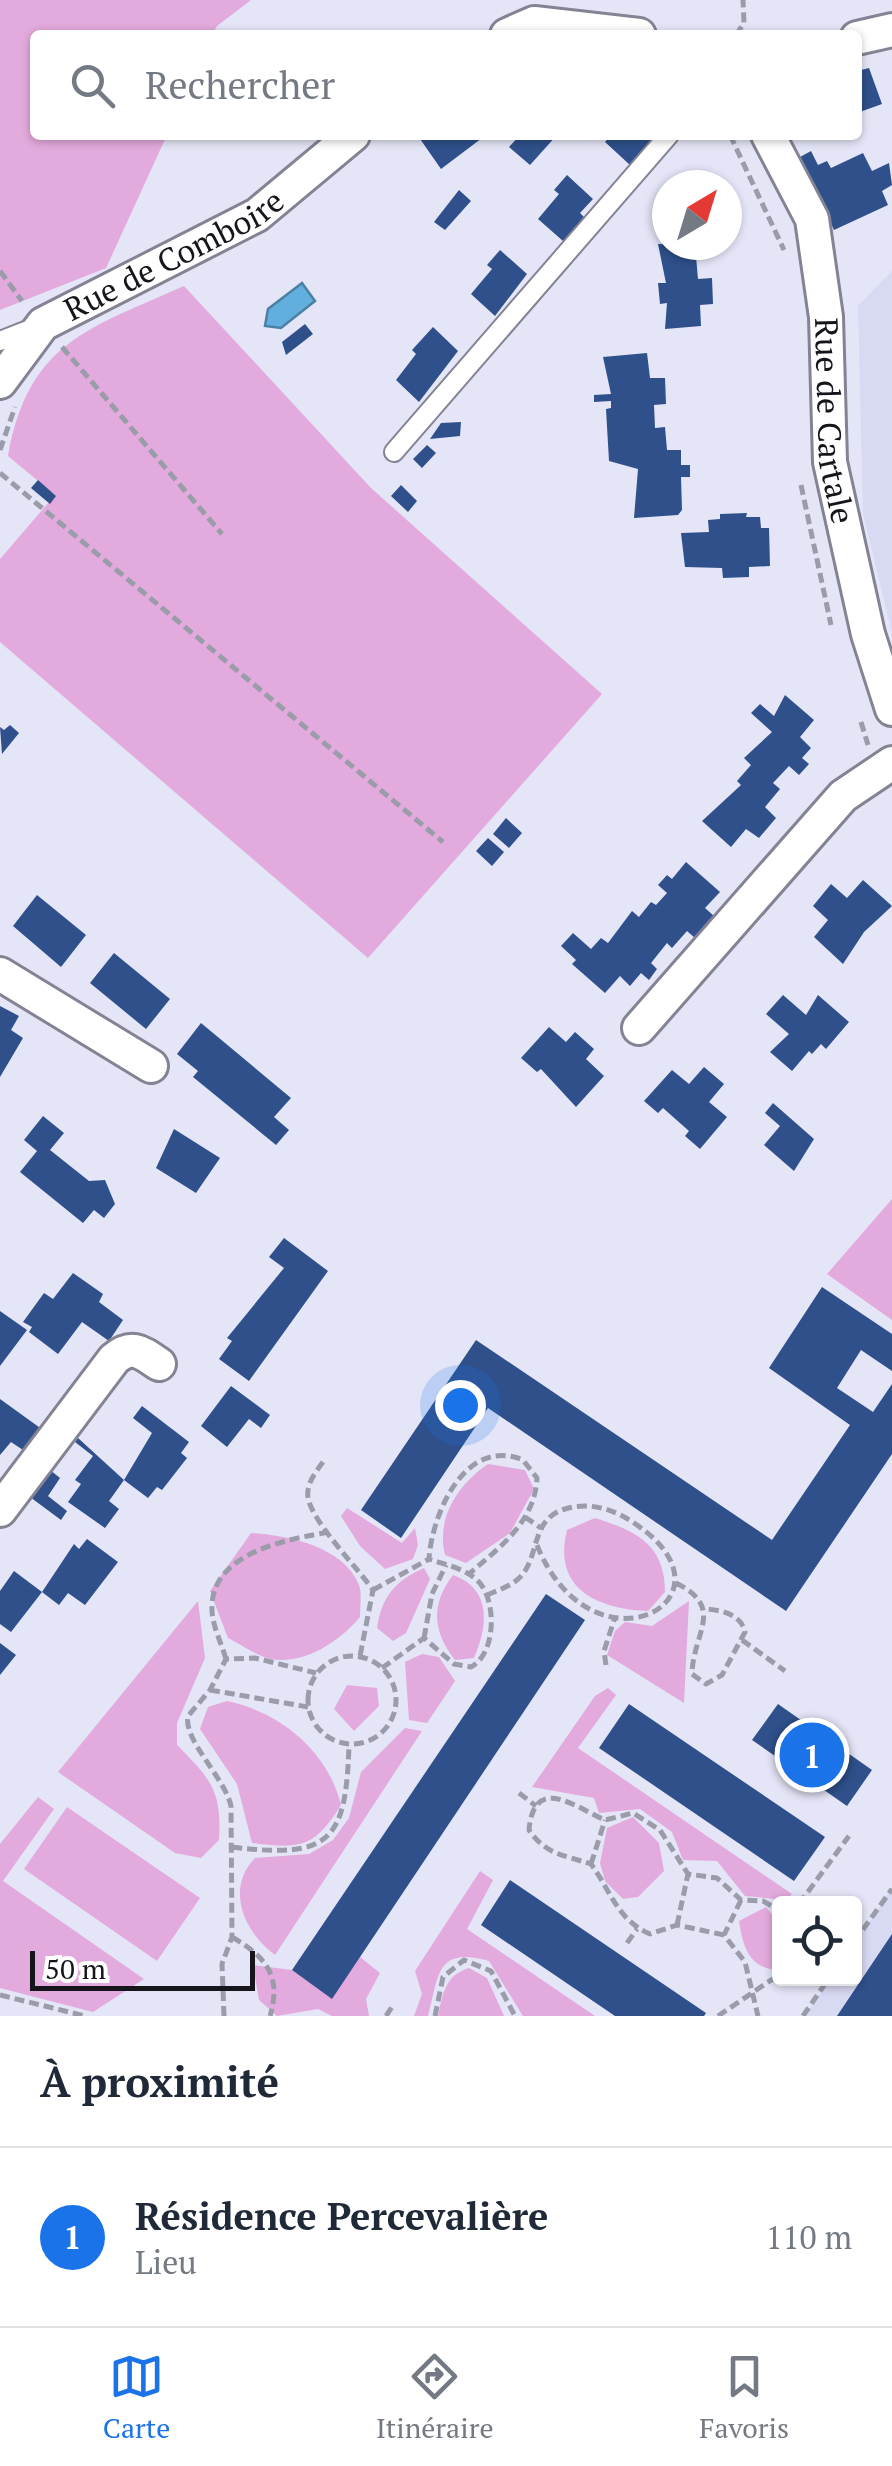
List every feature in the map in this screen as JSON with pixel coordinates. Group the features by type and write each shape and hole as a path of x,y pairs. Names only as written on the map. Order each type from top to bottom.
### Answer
{"street":[{"path":"523,19 603,30"},
{"path":"862,37 892,30"},
{"name":"Rue de Comboire","path":"0,382 43,324 258,214 348,140"},
{"name":"Rue de Cartale","path":"771,140 812,219 826,318 830,462 868,634 892,709"},
{"path":"639,1028 844,796 892,762"},
{"path":"0,974 151,1066"},
{"path":"0,1510 114,1358 125,1350 138,1349 159,1364"}],"lane":[{"path":"394,452 665,140"},
{"path":"0,340 43,324"}],"path":[{"path":"739,30 744,23 743,0"},
{"path":"0,271 222,534"},
{"path":"0,473 443,842"},
{"path":"429,1559 432,1528 442,1505 480,1462 505,1455 531,1466 537,1492 525,1517 500,1548 469,1574"},
{"path":"323,1462 311,1478 307,1496 316,1517 373,1590 360,1656"},
{"path":"487,1595 520,1577 535,1540 551,1515 570,1507 595,1506 615,1512 646,1531 665,1551 676,1582 694,1591 705,1609 692,1661 698,1682 714,1682 745,1632 740,1621 722,1610 705,1609"},
{"path":"525,1517 541,1528"},
{"path":"224,2016 222,1964 232,1937 228,1791 186,1724 226,1659 212,1606 214,1591 224,1578 264,1547 328,1532"},
{"path":"535,1540 546,1567 574,1600 593,1612 640,1619 660,1611 676,1582"},
{"path":"373,1590 429,1559 469,1574 487,1595 492,1618 485,1654 478,1664 454,1664 424,1638"},
{"path":"382,1668 424,1638 432,1594 446,1565"},
{"path":"606,1666 604,1652 616,1617"},
{"path":"742,1640 784,1671"},
{"path":"360,1656 382,1668 396,1699 391,1721 376,1738 349,1744 324,1735 308,1707 310,1685 316,1673 335,1658 360,1656"},
{"path":"226,1659 255,1658 316,1673"},
{"path":"210,1690 308,1707"},
{"path":"232,1847 294,1852 324,1839 347,1800 349,1744"},
{"path":"519,1793 536,1806"},
{"path":"677,1924 688,1874 666,1837 650,1822 633,1813 606,1820 566,1799 544,1800 536,1806 528,1830 536,1841 555,1856 590,1864 616,1908 637,1929 650,1934 677,1924 724,1935 745,1962 750,1996 758,2016"},
{"path":"590,1864 606,1820"},
{"path":"805,1896 850,1836"},
{"path":"688,1874 716,1878 741,1900 763,1901 772,1906"},
{"path":"862,1931 892,1889"},
{"path":"724,1935 741,1900"},
{"path":"627,1943 637,1929"},
{"path":"232,1937 258,1953 271,1970 275,1994 270,2016"},
{"path":"436,2016 443,1977 464,1960 491,1970 515,2016"},
{"path":"718,2016 772,1980"},
{"path":"803,2016 824,1986"},
{"path":"0,1995 85,2016"},
{"path":"386,2016 394,2004"}],"shaded area":[{"path":"0,0 251,0 215,30 30,30 30,140 165,140 106,268 0,310"},
{"path":"892,271 892,633 863,513 858,306"},
{"path":"184,286 371,488 602,694 368,958 0,642 0,559 55,495 8,456 17,418 31,387 48,363 92,328"},
{"path":"892,1199 892,1320 827,1274"},
{"path":"488,1464 525,1470 534,1489 510,1533 466,1563 445,1555 446,1516 458,1493"},
{"path":"347,1508 402,1543 415,1528 418,1545 413,1559 385,1569 360,1546 341,1516"},
{"path":"595,1518 624,1528 654,1551 664,1576 665,1592 648,1611 596,1600 573,1581 564,1550 567,1530"},
{"path":"251,1533 297,1540 341,1561 359,1585 360,1617 321,1649 284,1660 254,1653 228,1638 210,1591"},
{"path":"424,1568 430,1579 406,1633 393,1641 377,1628 382,1607 398,1584"},
{"path":"453,1575 475,1589 483,1610 482,1634 474,1658 455,1660 439,1629 438,1608"},
{"path":"198,1601 205,1658 177,1723 177,1745 206,1777 216,1797 219,1840 201,1858 175,1853 58,1772"},
{"path":"689,1601 684,1703 607,1655 615,1631 625,1622 652,1626"},
{"path":"422,1654 439,1657 455,1681 427,1723 409,1720 405,1662"},
{"path":"347,1685 377,1688 379,1706 354,1731 334,1709"},
{"path":"608,1688 616,1695 578,1748 790,1896 745,1896 717,1861 683,1860 672,1832 640,1809 599,1813 594,1798 532,1787 595,1696"},
{"path":"227,1701 247,1706 283,1725 313,1751 325,1768 341,1805 314,1838 283,1846 252,1843 237,1784 200,1729 208,1707"},
{"path":"405,1728 422,1731 275,1955 255,1934 242,1910 241,1883 246,1870 255,1858 309,1854 333,1840 349,1818 361,1772"},
{"path":"38,1797 54,1809 3,1881 144,1979 93,2012 0,1988 0,1844"},
{"path":"67,1807 200,1898 157,1961 24,1869"},
{"path":"633,1817 659,1843 664,1871 638,1897 623,1899 605,1881 600,1863 607,1828"},
{"path":"480,1871 493,1880 467,1929 595,2016 523,2016 489,1961 472,1957 449,1961 438,1977 428,2016 414,2016 422,1994 415,1971"},
{"path":"892,1888 892,2016 805,2016 826,1986 862,1986 862,1933"},
{"path":"766,1907 772,1914 772,1969 761,1966 750,1955 739,1921"},
{"path":"360,1957 380,1973 366,1999 369,2016 332,2016 318,2009 277,2016 259,2000 253,1965 292,1970 332,1998"},
{"path":"469,1968 487,1978 504,2016 438,2016 450,1980"}],"water":[{"path":"302,283 315,301 281,328 265,326 268,309"}],"building":[{"path":"869,68 882,104 862,111 862,70"},
{"path":"421,140 479,140 441,169"},
{"path":"515,140 552,140 530,165 509,147"},
{"path":"652,140 652,142 630,165 605,142"},
{"path":"811,151 818,165 827,161 831,168 863,153 872,171 889,163 892,185 882,191 888,205 834,230 800,157"},
{"path":"567,175 593,199 580,213 584,217 563,241 538,219 559,194 554,190"},
{"path":"459,190 471,201 445,230 434,222"},
{"path":"500,250 527,274 495,316 471,294 492,269 487,265"},
{"path":"661,260 696,260 698,279 712,278 713,304 700,305 701,326 665,329 667,303 660,304 658,283 666,283"},
{"path":"305,324 313,334 286,355 282,342"},
{"path":"433,327 458,351 419,402 396,380 416,354 412,350"},
{"path":"647,353 650,378 665,378 666,404 654,405 655,428 665,427 667,450 681,450 681,465 690,465 690,477 681,477 682,510 678,515 634,518 638,469 609,461 606,409 611,408 611,401 594,402 594,395 611,394 603,357"},
{"path":"461,422 460,436 430,439 441,423"},
{"path":"427,445 436,453 422,468 413,459"},
{"path":"38,480 56,496 50,504 31,488"},
{"path":"401,485 417,501 408,512 391,496"},
{"path":"747,513 746,517 760,517 761,528 769,528 770,566 749,567 749,577 723,578 722,568 685,567 681,533 709,532 708,520 720,519 720,514"},
{"path":"785,695 814,720 800,737 811,748 802,758 809,764 799,775 789,766 773,783 780,789 765,807 776,818 759,838 746,829 731,847 702,821 741,785 737,781 751,765 744,758 772,732 751,713 760,704 774,716"},
{"path":"10,725 19,733 2,754 0,727 4,730"},
{"path":"506,818 522,833 509,848 493,834"},
{"path":"488,838 504,852 492,866 476,851"},
{"path":"686,862 720,892 705,908 714,916 695,938 687,931 672,948 667,943 651,963 657,969 649,980 641,973 630,986 620,976 605,993 572,964 576,960 561,946 573,933 591,949 601,938 608,943 632,911 639,917 651,902 656,905 667,893 658,885 667,875 672,879"},
{"path":"863,880 892,906 864,932 843,964 814,937 828,920 813,906 831,884 847,898"},
{"path":"37,895 86,935 61,967 13,926"},
{"path":"114,953 170,999 146,1029 90,983"},
{"path":"783,995 806,1015 818,995 849,1022 826,1049 821,1044 812,1054 809,1051 792,1071 770,1052 789,1034 766,1014"},
{"path":"0,1006 19,1016 11,1030 23,1038 0,1077"},
{"path":"201,1023 291,1098 274,1117 289,1130 276,1145 193,1077 198,1071 177,1054"},
{"path":"549,1027 566,1042 575,1032 594,1049 586,1059 604,1076 576,1107 541,1069 537,1072 521,1058"},
{"path":"704,1067 724,1084 709,1102 727,1117 700,1149 685,1136 689,1131 663,1108 658,1113 644,1101 672,1070 689,1084"},
{"path":"773,1103 814,1139 794,1171 764,1145 780,1126 765,1113"},
{"path":"43,1116 64,1133 50,1150 89,1181 105,1180 115,1204 104,1218 94,1210 83,1223 20,1172 37,1151 24,1140"},
{"path":"174,1129 220,1158 196,1193 156,1168"},
{"path":"284,1238 328,1271 249,1381 219,1359 232,1341 227,1338 284,1268 269,1257"},
{"path":"73,1273 103,1294 99,1302 123,1320 109,1341 82,1322 58,1354 29,1332 32,1327 23,1322 44,1293 53,1299"},
{"path":"822,1287 892,1334 892,1371 861,1350 837,1388 873,1412 892,1384 892,1454 786,1611 488,1408 401,1538 361,1510 476,1340 772,1540 850,1425 769,1368"},
{"path":"0,1311 27,1330 0,1366"},
{"path":"231,1386 270,1415 261,1428 249,1419 227,1447 201,1426"},
{"path":"0,1399 43,1430 26,1452 11,1442 0,1455"},
{"path":"142,1406 189,1442 181,1453 187,1458 162,1490 157,1487 148,1498 124,1480 152,1433 133,1418"},
{"path":"78,1438 124,1480 109,1501 119,1509 105,1528 68,1502 81,1484 75,1480 93,1456 75,1442"},
{"path":"50,1470 60,1478 48,1496 67,1511 61,1520 30,1497"},
{"path":"87,1539 118,1562 85,1605 68,1593 59,1605 42,1592 74,1544 79,1549"},
{"path":"14,1571 42,1592 11,1632 0,1624 0,1591"},
{"path":"546,1594 585,1620 332,1999 292,1970"},
{"path":"0,1643 16,1655 0,1675"},
{"path":"629,1704 825,1837 794,1881 599,1748"},
{"path":"778,1704 872,1770 847,1806 752,1740"},
{"path":"510,1880 706,2013 704,2016 615,2016 481,1925"},
{"path":"892,1934 892,2016 837,2016 857,1986 862,1986 862,1979"}],"place":[{"name":"Résidence Percevalière","path":"812,1755"}]}
